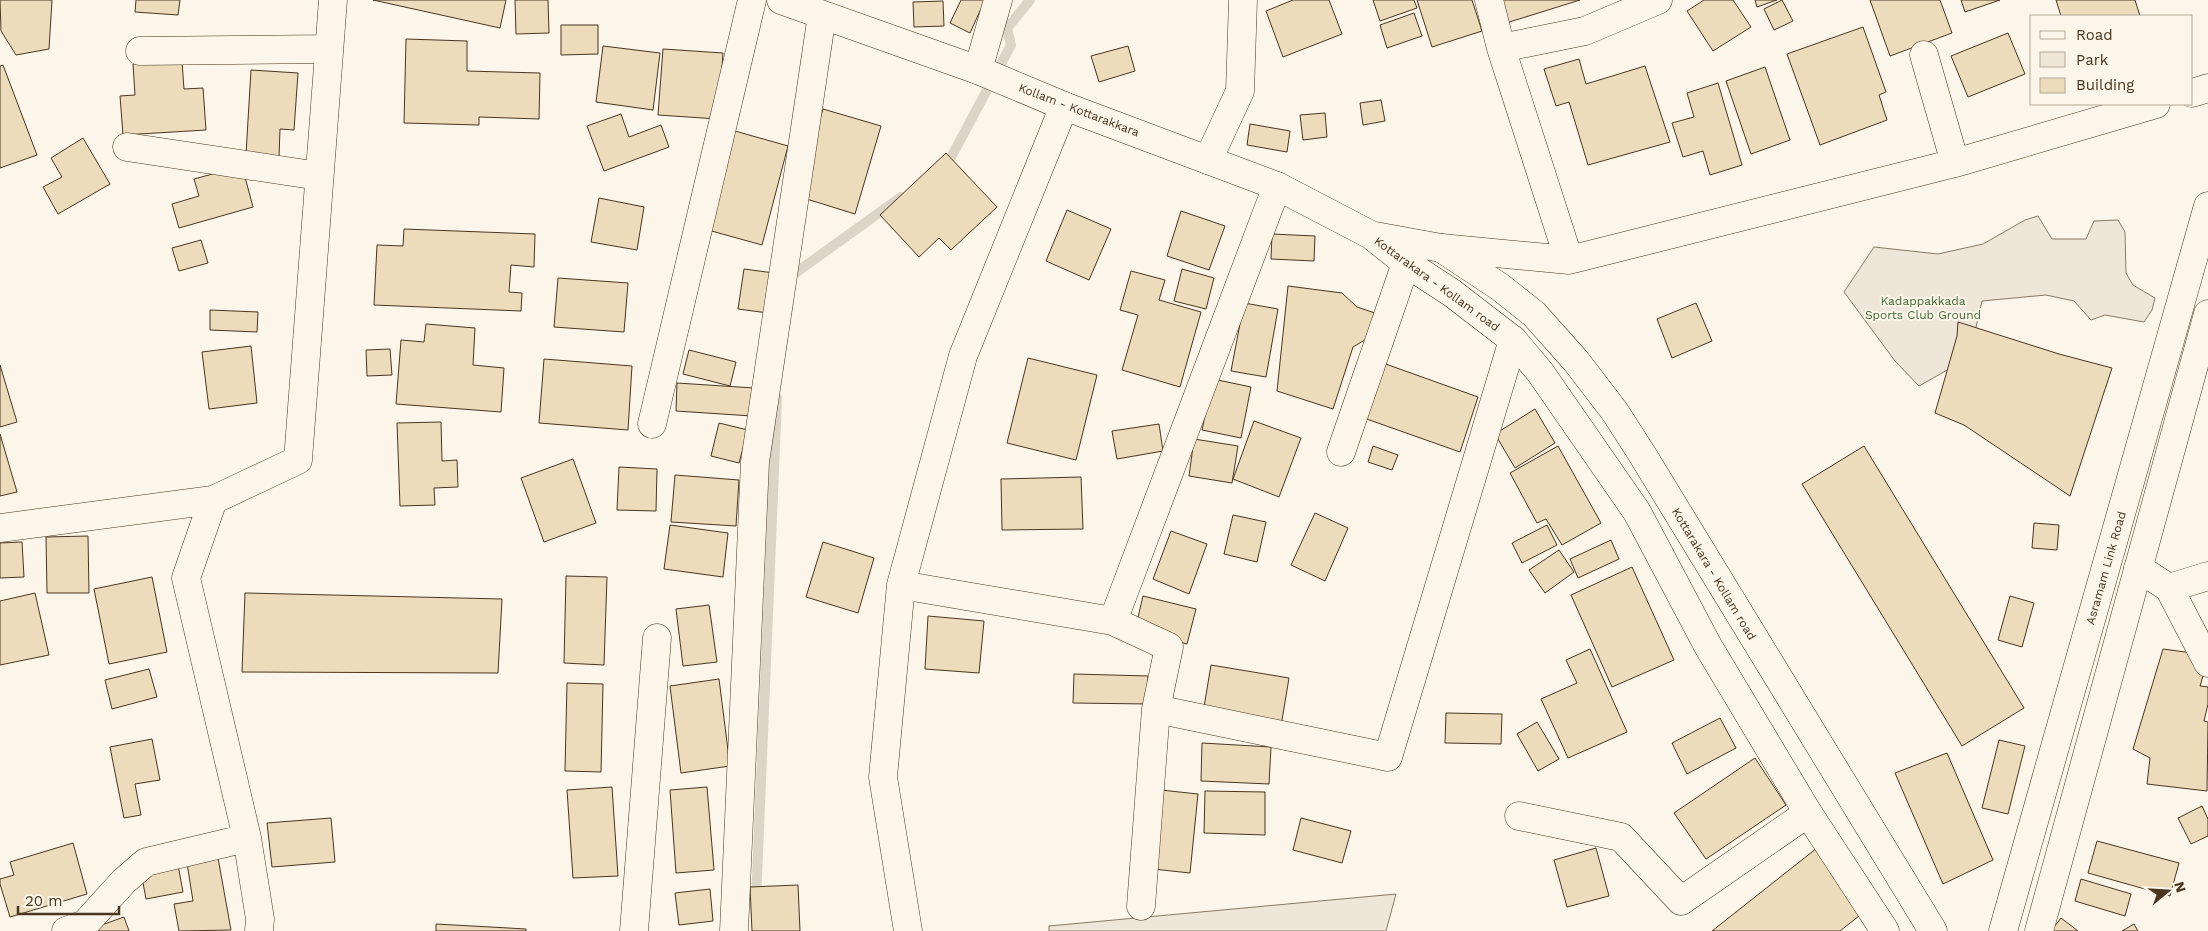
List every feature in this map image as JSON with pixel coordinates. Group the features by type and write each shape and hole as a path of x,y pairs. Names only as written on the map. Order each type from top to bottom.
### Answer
{"street":[{"path":"0,528 214,500 298,460 333,0"},
{"path":"652,424 752,0"},
{"name":"Kollam - Kottarakkara","path":"781,0 978,70 1064,106 1278,186 1371,236"},
{"path":"978,70 998,0"},
{"path":"1208,160 1240,91 1243,0"},
{"path":"1488,0 1501,48 1570,260"},
{"path":"1501,48 1585,30 1658,0"},
{"path":"734,931 755,462 822,15"},
{"path":"140,51 329,49"},
{"path":"1924,55 1955,163"},
{"path":"2193,93 2208,88"},
{"path":"1442,248 1570,260 1955,163 2153,105"},
{"path":"908,931 883,777 901,585 963,356 1064,106"},
{"path":"127,148 319,176"},
{"path":"1113,621 1278,186"},
{"name":"Asramam Link Road","path":"2003,931 2208,206"},
{"name":"Kottarakara - Kollam road","path":"1371,236 1442,248 1500,286 1534,314 1601,392 1642,454 1933,931"},
{"name":"Kottarakara - Kollam road","path":"1371,236 1406,263 1452,293 1513,340 1540,372 1637,512 1708,646 1808,813 1884,931"},
{"path":"1341,452 1406,263"},
{"path":"2039,931 2208,314"},
{"path":"1156,709 1388,757 1513,340"},
{"path":"214,500 186,578 247,838 260,919 259,931"},
{"path":"2138,568 2169,588 2208,663"},
{"path":"2169,588 2208,576"},
{"path":"901,585 1113,621 1169,647 1156,709 1141,906"},
{"path":"634,931 657,638"},
{"path":"1519,816 1621,837 1681,901 1808,813"},
{"path":"66,931 85,924 124,881 146,862 247,838"}],"green space":[{"name":"Kadappakkada Sports Club Ground","path":"2038,216 2052,239 2086,239 2094,221 2118,220 2125,232 2126,273 2133,285 2155,298 2152,310 2144,322 2105,315 2091,320 2074,301 2046,295 1982,301 1974,336 1949,369 1919,386 1895,361 1844,292 1874,247 1938,254 1983,244 2025,220"},
{"path":"1396,894 1386,931 1049,931 1049,926"}],"building":[{"path":"0,0 52,0 49,49 16,55 1,31"},
{"path":"136,0 180,0 178,15 135,12"},
{"path":"373,0 506,0 500,28"},
{"path":"515,0 548,0 549,33 516,34"},
{"path":"961,0 985,0 970,33 950,23"},
{"path":"1293,0 1329,0 1342,34 1283,57 1266,11"},
{"path":"1373,0 1414,0 1417,8 1380,21"},
{"path":"1417,0 1472,0 1482,31 1432,47"},
{"path":"1496,0 1580,0 1503,24"},
{"path":"1704,0 1733,0 1751,27 1713,51 1687,11"},
{"path":"1755,0 1777,0 1757,7"},
{"path":"1782,0 1793,21 1774,30 1764,9"},
{"path":"1870,0 1940,0 1952,33 1890,56"},
{"path":"1961,0 2000,0 1965,12"},
{"path":"2056,0 2135,0 2140,15 2061,15"},
{"path":"943,1 944,26 914,27 913,2"},
{"path":"1414,13 1422,36 1387,48 1380,25"},
{"path":"561,25 598,25 598,54 561,55"},
{"path":"1863,27 1886,92 1879,95 1887,120 1820,145 1787,54"},
{"path":"2008,33 2025,74 1968,97 1951,56"},
{"path":"406,39 467,41 467,71 540,73 539,119 479,117 479,125 404,123"},
{"path":"603,46 660,53 653,110 596,102"},
{"path":"1128,46 1135,71 1099,82 1091,56"},
{"path":"663,49 723,53 718,119 658,115"},
{"path":"1579,59 1586,84 1645,66 1670,142 1588,165 1569,102 1556,106 1544,69"},
{"path":"182,61 184,89 203,88 206,130 123,135 120,96 135,95 133,64"},
{"path":"3,65 37,155 0,168 0,66"},
{"path":"1765,67 1790,140 1751,154 1726,81"},
{"path":"251,70 298,73 294,130 280,129 279,157 246,154"},
{"path":"1718,83 1742,165 1710,175 1703,151 1683,157 1672,123 1694,117 1687,93"},
{"path":"1381,100 1385,121 1363,125 1360,103"},
{"path":"823,109 881,126 855,214 797,196"},
{"path":"1325,113 1327,137 1303,140 1300,115"},
{"path":"621,114 629,137 661,125 669,147 604,171 587,126"},
{"path":"1250,124 1290,131 1287,152 1247,145"},
{"path":"735,131 788,146 762,245 708,230"},
{"path":"83,138 110,184 58,214 43,187 62,177 51,158"},
{"path":"946,153 997,207 951,250 939,238 919,257 880,215"},
{"path":"242,166 253,207 179,228 172,204 199,196 194,179"},
{"path":"599,198 644,207 637,250 591,242"},
{"path":"1067,210 1111,229 1089,280 1046,261"},
{"path":"1181,211 1225,226 1209,270 1167,256"},
{"path":"404,229 535,234 534,267 511,265 509,292 522,293 521,311 374,305 377,245 403,246"},
{"path":"1272,234 1315,236 1314,261 1271,259"},
{"path":"201,240 208,263 179,271 172,248"},
{"path":"744,269 774,273 768,313 738,309"},
{"path":"1182,269 1214,278 1206,309 1174,301"},
{"path":"1131,271 1165,280 1159,300 1201,312 1180,387 1122,370 1138,315 1120,310"},
{"path":"558,278 628,283 624,332 554,327"},
{"path":"1288,286 1342,293 1357,307 1378,314 1380,331 1353,347 1333,409 1277,391"},
{"path":"1244,303 1278,309 1266,377 1231,371"},
{"path":"1696,303 1712,341 1672,358 1657,319"},
{"path":"210,310 258,312 257,332 210,330"},
{"path":"1958,322 2059,354 2112,368 2070,496 1964,425 1935,413 1957,336"},
{"path":"426,324 475,328 473,365 504,368 501,412 396,404 401,340 424,342"},
{"path":"251,346 257,403 209,409 202,352"},
{"path":"390,349 392,375 367,376 366,350"},
{"path":"689,350 736,362 730,386 683,374"},
{"path":"1028,358 1097,375 1076,460 1007,443"},
{"path":"544,359 632,366 628,430 539,423"},
{"path":"1380,362 1478,397 1460,452 1361,417"},
{"path":"0,365 17,422 0,427"},
{"path":"1213,379 1251,387 1241,438 1202,430"},
{"path":"677,383 754,388 752,416 676,411"},
{"path":"1535,409 1555,443 1515,468 1495,434"},
{"path":"1254,421 1301,438 1279,497 1233,479"},
{"path":"441,422 442,461 457,460 458,487 434,488 435,505 400,506 397,423"},
{"path":"719,423 748,430 739,463 711,456"},
{"path":"1159,424 1163,451 1117,459 1112,431"},
{"path":"0,434 17,492 0,496"},
{"path":"1194,439 1238,446 1232,483 1189,476"},
{"path":"1373,446 1398,455 1392,470 1368,462"},
{"path":"1558,446 1601,523 1562,545 1546,519 1537,523 1510,473"},
{"path":"1864,446 2024,708 1962,746 1802,484"},
{"path":"573,459 596,523 544,542 521,478"},
{"path":"619,467 657,469 656,511 617,510"},
{"path":"675,475 739,480 736,526 671,522"},
{"path":"1081,477 1083,529 1002,530 1001,479"},
{"path":"1315,513 1348,528 1325,581 1291,565"},
{"path":"1233,515 1266,522 1257,562 1224,554"},
{"path":"2034,523 2059,525 2057,550 2032,548"},
{"path":"670,525 728,533 723,577 664,569"},
{"path":"1547,525 1557,545 1522,563 1512,543"},
{"path":"1171,531 1207,544 1189,594 1153,579"},
{"path":"88,536 89,593 47,593 46,537"},
{"path":"1611,540 1619,559 1578,578 1570,559"},
{"path":"22,542 24,577 0,578 0,543"},
{"path":"823,542 874,558 858,613 806,597"},
{"path":"1559,550 1574,572 1545,593 1529,570"},
{"path":"1632,567 1674,660 1612,687 1571,595"},
{"path":"566,576 607,577 604,665 564,663"},
{"path":"152,577 167,652 109,664 94,589"},
{"path":"35,593 49,655 0,665 0,601"},
{"path":"245,593 502,599 498,673 242,672"},
{"path":"1143,596 1196,609 1187,644 1135,630"},
{"path":"2010,596 2034,603 2022,647 1998,640"},
{"path":"709,605 717,662 683,666 676,609"},
{"path":"928,616 984,621 979,673 925,669"},
{"path":"1590,649 1627,732 1568,758 1541,699 1577,683 1566,660"},
{"path":"2163,649 2200,654 2206,666 2200,686 2208,687 2208,704 2204,721 2208,722 2207,791 2147,784 2150,758 2133,749"},
{"path":"1211,665 1289,678 1281,726 1203,713"},
{"path":"149,669 157,697 112,709 105,680"},
{"path":"1074,674 1148,676 1148,704 1073,703"},
{"path":"719,679 730,766 681,773 670,686"},
{"path":"567,683 603,684 601,772 565,771"},
{"path":"1446,713 1502,714 1501,744 1445,743"},
{"path":"1720,718 1736,748 1687,774 1672,743"},
{"path":"1537,722 1559,759 1538,771 1517,734"},
{"path":"152,739 160,780 135,784 141,815 124,818 110,747"},
{"path":"1999,740 2025,746 2008,814 1982,808"},
{"path":"1202,743 1271,747 1269,784 1201,781"},
{"path":"1947,753 1993,860 1943,884 1895,773"},
{"path":"1755,758 1786,805 1706,859 1674,813"},
{"path":"612,787 618,876 573,878 567,790"},
{"path":"707,787 714,870 676,873 670,790"},
{"path":"1161,790 1198,794 1190,873 1153,869"},
{"path":"1205,791 1265,792 1265,835 1204,833"},
{"path":"2202,806 2208,819 2208,836 2191,844 2178,818"},
{"path":"331,818 335,862 272,867 267,823"},
{"path":"1301,818 1351,831 1342,863 1293,850"},
{"path":"2097,841 2179,863 2170,896 2088,873"},
{"path":"73,843 87,894 10,917 0,879 14,875 10,862"},
{"path":"1596,848 1609,896 1567,907 1554,860"},
{"path":"1817,848 1864,912 1840,931 1712,931"},
{"path":"218,858 231,930 179,931 174,904 193,901 187,863"},
{"path":"178,865 183,892 146,899 141,872"},
{"path":"2081,879 2131,894 2125,916 2075,901"},
{"path":"798,885 800,931 752,931 750,887"},
{"path":"710,889 713,921 679,925 675,893"},
{"path":"124,917 129,931 85,931"},
{"path":"2061,918 2078,931 2051,931"},
{"path":"436,924 526,929 526,931 436,931"},
{"path":"2134,924 2138,931 2122,931"}],"waterway":[{"path":"944,167 947,165 1011,45 1007,28 1030,0"},
{"path":"787,279 901,197"},
{"path":"756,901 777,398"}]}
